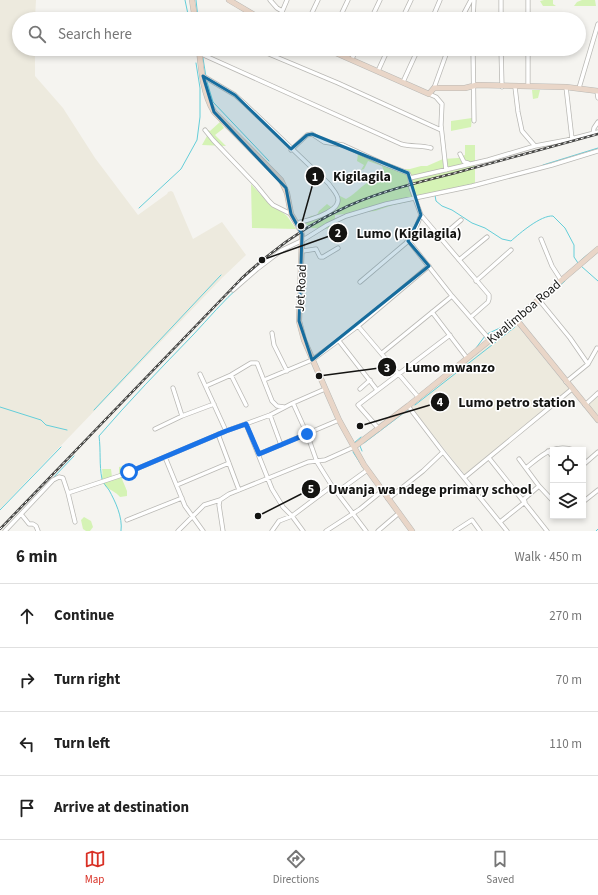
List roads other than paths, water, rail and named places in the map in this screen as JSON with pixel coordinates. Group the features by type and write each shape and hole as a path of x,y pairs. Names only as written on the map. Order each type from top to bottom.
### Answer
{"street":[{"path":"192,0 194,12"},
{"path":"229,0 249,12"},
{"path":"270,0 276,8 282,11 287,0"},
{"path":"312,12 318,0"},
{"path":"342,12 348,0"},
{"path":"374,12 380,0"},
{"path":"405,12 411,0"},
{"path":"435,12 440,0"},
{"path":"465,12 470,0"},
{"path":"473,12 474,0"},
{"path":"500,0 501,12"},
{"path":"528,0 528,12"},
{"path":"579,88 598,24"},
{"name":"Jet Road","path":"200,56 208,100 214,112 281,180 287,193 291,214 301,231 303,240 299,321 304,340 339,420 367,470 412,531"},
{"path":"210,56 401,144 431,148"},
{"path":"274,56 338,83 441,130"},
{"path":"344,56 440,100 442,104 441,130 446,170"},
{"path":"378,71 385,56"},
{"path":"403,82 415,56"},
{"path":"429,94 434,88 445,56"},
{"path":"473,56 474,121"},
{"path":"501,56 502,87"},
{"path":"528,56 528,86"},
{"path":"203,76 235,95 291,150 329,184 336,194 338,200 337,204 331,210 297,223"},
{"path":"434,88 456,89 484,85 502,87 566,87 598,91 598,98"},
{"path":"515,87 522,131 535,146"},
{"path":"566,87 572,138"},
{"path":"593,133 598,122"},
{"path":"205,130 273,205 291,214"},
{"path":"410,178 488,160 535,146 598,132"},
{"path":"291,150 302,138 312,134 324,142 344,145 382,163 408,173 415,199 422,216 489,295 490,299 488,302 471,317"},
{"path":"233,290 256,269 282,250 346,216 386,204 472,186 598,152"},
{"path":"460,154 464,162 469,164"},
{"path":"360,282 408,240 422,216"},
{"path":"440,238 461,220"},
{"path":"459,260 486,237"},
{"path":"541,239 552,266 561,280"},
{"path":"408,240 452,296 490,340"},
{"path":"303,251 316,248 320,256 323,257 338,248"},
{"name":"Kwalimboa Road","path":"354,447 419,398 516,320 598,249"},
{"path":"476,281 511,250"},
{"path":"264,380 312,360 358,326 429,266"},
{"path":"382,353 452,296"},
{"path":"539,300 570,338 588,364"},
{"path":"432,312 467,358"},
{"path":"516,320 598,420"},
{"path":"358,326 419,398"},
{"path":"272,333 274,345 287,371"},
{"path":"379,429 357,406 450,335"},
{"path":"339,341 378,390"},
{"path":"566,382 588,364 597,348"},
{"path":"206,386 255,362 257,363 274,403 281,407 285,407"},
{"path":"200,374 226,431"},
{"path":"231,375 246,405"},
{"path":"360,389 370,380"},
{"path":"173,388 182,416"},
{"path":"68,493 122,476 218,434 270,415 326,389"},
{"path":"465,477 572,390"},
{"path":"585,405 598,393"},
{"path":"293,403 307,434 317,462 332,486 366,531"},
{"path":"155,429 182,416 214,404"},
{"path":"408,406 507,531"},
{"path":"270,415 281,445"},
{"path":"259,454 339,420"},
{"path":"246,424 259,454 267,478 278,500 303,531"},
{"path":"218,434 239,490"},
{"path":"178,531 194,517 204,505 220,500 239,490 308,462 325,460 354,447"},
{"path":"526,468 548,451 550,453"},
{"path":"388,499 423,471 443,452"},
{"path":"586,462 598,452"},
{"path":"165,456 185,506 203,531"},
{"path":"489,458 548,531"},
{"path":"519,459 539,486 550,498"},
{"path":"177,484 229,463"},
{"path":"337,492 367,470"},
{"path":"5,531 55,478 58,477 63,478 75,522"},
{"path":"272,531 279,521 292,516 332,486"},
{"path":"500,522 525,502 524,498 539,486"},
{"path":"586,500 598,490"},
{"path":"326,531 353,514 382,491"},
{"path":"127,520 182,498"},
{"path":"220,500 219,505 223,531"},
{"path":"378,531 399,513"},
{"path":"21,514 29,524 36,526 38,531"},
{"path":"456,531 472,520 480,531"}],"waterway":[{"path":"185,0 188,12"},
{"path":"196,0 197,12"},
{"path":"203,58 206,77"},
{"path":"139,208 181,169 197,140 200,117 200,88 196,63"},
{"path":"207,82 213,102 269,161"},
{"path":"543,165 598,148"},
{"path":"447,190 469,185"},
{"path":"435,195 436,201 442,206 452,210 472,223 485,228 502,239 511,241 537,221 548,216 553,216 565,228 574,245 574,257 578,263"},
{"path":"580,261 587,255"},
{"path":"581,266 598,281"},
{"path":"94,410 221,275"},
{"path":"542,301 565,281"},
{"path":"121,531 121,520 118,509 102,479 99,436 145,385 240,286"},
{"path":"521,322 533,308"},
{"path":"487,334 504,326"},
{"path":"415,405 515,327"},
{"path":"476,348 485,336"},
{"path":"0,407 41,420 46,425 67,430"},
{"path":"364,443 409,409"},
{"path":"354,443 361,437"},
{"path":"360,446 362,451"},
{"path":"0,510 61,447"},
{"path":"353,452 364,469"},
{"path":"52,479 74,456"}],"railway":[{"path":"0,529 241,279 278,247 305,229 348,206 387,191 598,134"}],"place":[{"name":"Kigilagila","path":"301,226"},
{"name":"Lumo (Kigilagila)","path":"262,260"},
{"name":"Lumo mwanzo","path":"319,376"},
{"name":"Lumo petro station","path":"360,426"},
{"name":"Uwanja wa ndege primary school","path":"258,516"}]}
